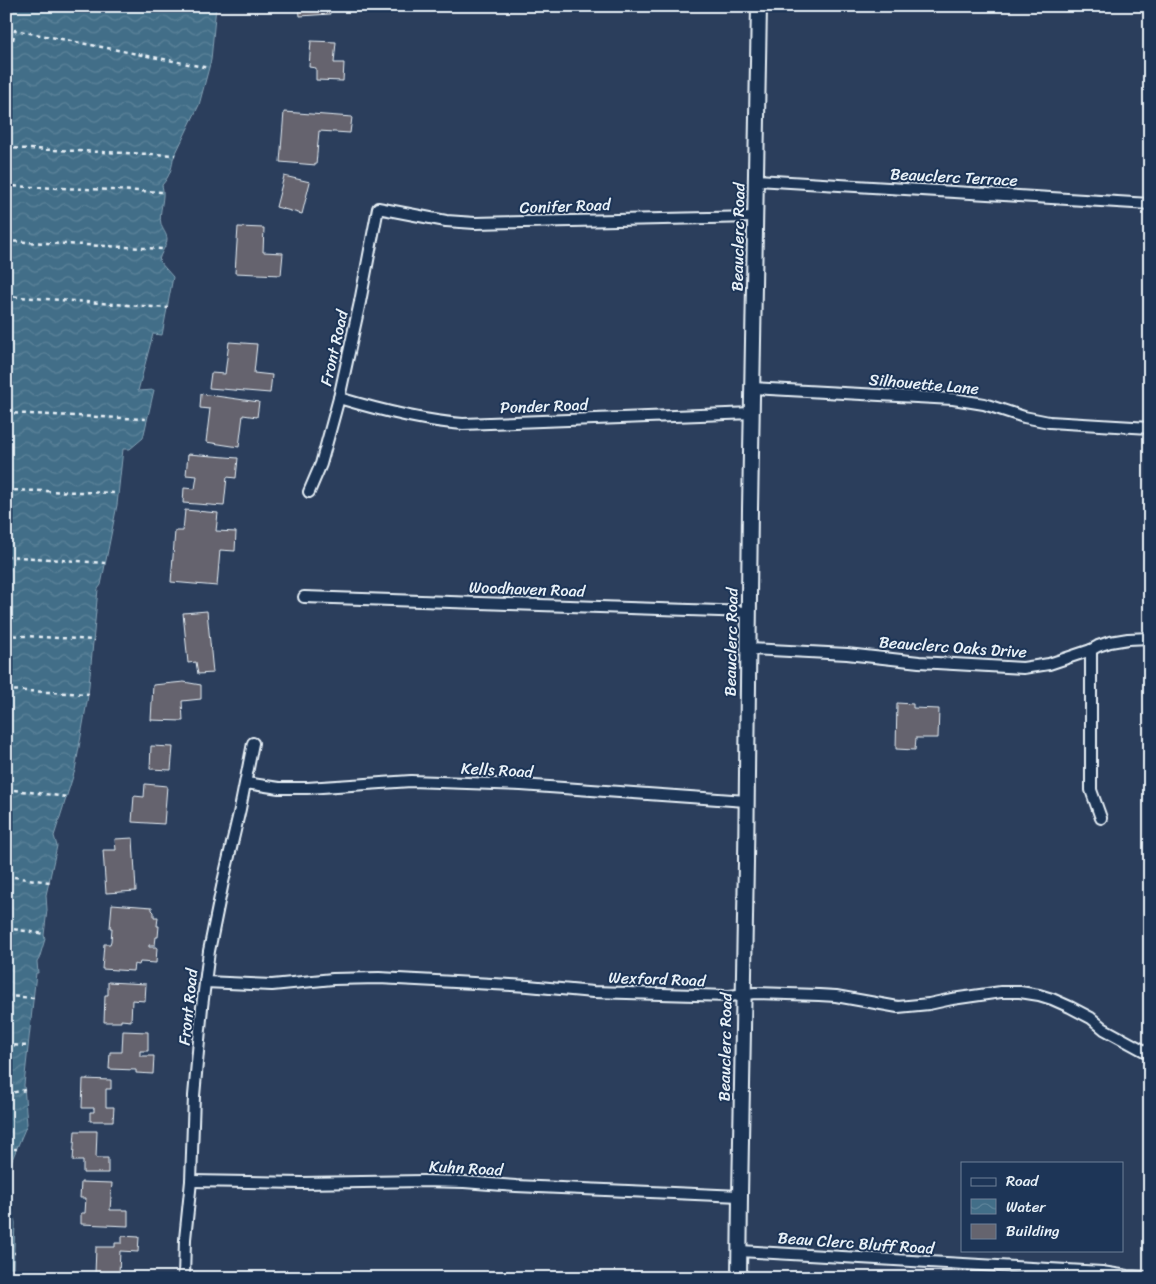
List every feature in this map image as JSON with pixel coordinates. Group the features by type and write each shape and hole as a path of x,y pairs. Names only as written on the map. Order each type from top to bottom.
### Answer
{"street":[{"name":"Beauclerc Road","path":"739,1278 759,6"},
{"name":"Beauclerc Terrace","path":"757,180 1150,204"},
{"name":"Conifer Road","path":"378,208 446,221 475,223 755,217"},
{"name":"Front Road","path":"309,492 322,464 339,398 378,208"},
{"name":"Silhouette Lane","path":"753,388 953,399 984,404 1024,417 1049,422 1150,428"},
{"name":"Ponder Road","path":"339,398 424,420 463,424 753,413"},
{"name":"Woodhaven Road","path":"304,597 750,612"},
{"name":"Beauclerc Oaks Drive","path":"749,649 847,654 919,662 1023,668 1049,664 1110,642 1150,638"},
{"path":"1091,650 1091,790 1101,818"},
{"name":"Front Road","path":"184,1278 185,1239 191,1181 194,1096 209,951 253,743"},
{"name":"Kells Road","path":"246,783 279,788 307,788 411,781 521,785 746,801"},
{"name":"Wexford Road","path":"206,982 272,985 333,979 378,978 528,986 593,992 730,996 755,993 819,995 898,1006 929,1004 1001,992 1020,992 1052,999 1091,1018 1104,1029 1150,1054"},
{"name":"Kuhn Road","path":"191,1181 302,1183 464,1182 526,1187 740,1196"},
{"name":"Beau Clerc Bluff Road","path":"740,1250 1150,1277"}],"path":[{"path":"13,40 15,30 209,68"},
{"path":"6,148 175,155"},
{"path":"6,186 165,192"},
{"path":"6,241 164,249"},
{"path":"6,296 168,308"},
{"path":"6,413 146,419"},
{"path":"6,490 117,493"},
{"path":"6,556 105,563"},
{"path":"6,635 95,640"},
{"path":"6,690 88,694"},
{"path":"6,789 68,797"},
{"path":"6,876 50,882"},
{"path":"6,928 45,934"},
{"path":"6,996 35,998"},
{"path":"6,1045 29,1046"},
{"path":"6,1094 25,1090"},
{"path":"6,1148 17,1149"},
{"path":"6,1201 13,1202"},
{"path":"6,1253 15,1253"}],"water":[{"path":"6,6 216,6 211,60 199,105 173,159 170,173 162,185 163,195 160,219 167,239 159,261 173,277 162,335 153,334 138,391 154,390 143,438 130,449 123,449 117,505 101,585 98,589 88,696 75,770 54,836 57,846 46,895 45,939 37,962 38,973 36,973 24,1085 27,1124 6,1174"},
{"path":"6,1175 15,1223 13,1272 18,1274 19,1278 6,1278"}],"building":[{"path":"299,6 329,6 330,14 300,16"},
{"path":"311,41 336,42 334,63 344,63 343,81 316,80 316,68 309,67"},
{"path":"284,112 352,117 350,133 319,131 316,165 280,162"},
{"path":"284,176 310,182 302,214 276,207"},
{"path":"238,227 264,228 263,252 283,253 281,275 235,273"},
{"path":"229,342 257,344 254,373 272,375 270,393 209,388 211,373 225,374"},
{"path":"201,394 259,402 257,417 243,415 239,447 206,442 210,409 200,408"},
{"path":"188,454 238,458 236,478 227,477 224,506 183,503 184,488 195,489 197,476 186,475"},
{"path":"185,510 218,513 216,531 236,532 235,551 220,550 217,586 171,582 175,531 183,531"},
{"path":"207,611 213,673 198,674 196,662 188,663 183,613"},
{"path":"184,682 201,685 201,699 182,701 183,721 151,720 153,685"},
{"path":"897,703 913,704 913,708 939,709 938,738 916,738 915,750 896,749"},
{"path":"151,746 173,747 171,770 150,769"},
{"path":"145,784 167,786 164,824 132,822 134,796 144,797"},
{"path":"133,838 136,891 106,893 103,850 116,850 115,839"},
{"path":"112,904 152,907 154,917 158,917 157,926 159,926 155,945 149,945 149,947 157,947 156,963 140,962 139,965 134,964 133,971 102,969 104,944 110,944 111,941"},
{"path":"108,982 146,984 145,1001 132,1000 131,1021 104,1022 105,995 108,995"},
{"path":"123,1031 148,1032 148,1051 140,1051 140,1056 154,1056 153,1074 136,1073 136,1070 109,1069 110,1052 122,1052"},
{"path":"83,1079 111,1080 111,1089 106,1089 106,1107 114,1107 113,1121 90,1121 90,1112 94,1112 94,1108 82,1108"},
{"path":"75,1131 97,1131 96,1158 108,1158 108,1173 83,1173 83,1161 73,1161"},
{"path":"81,1182 112,1183 110,1210 128,1210 128,1226 81,1224 81,1213 85,1213 86,1198 80,1198"},
{"path":"122,1236 139,1237 138,1252 120,1251 119,1274 95,1274 96,1247 115,1247 115,1243 122,1243"}]}
